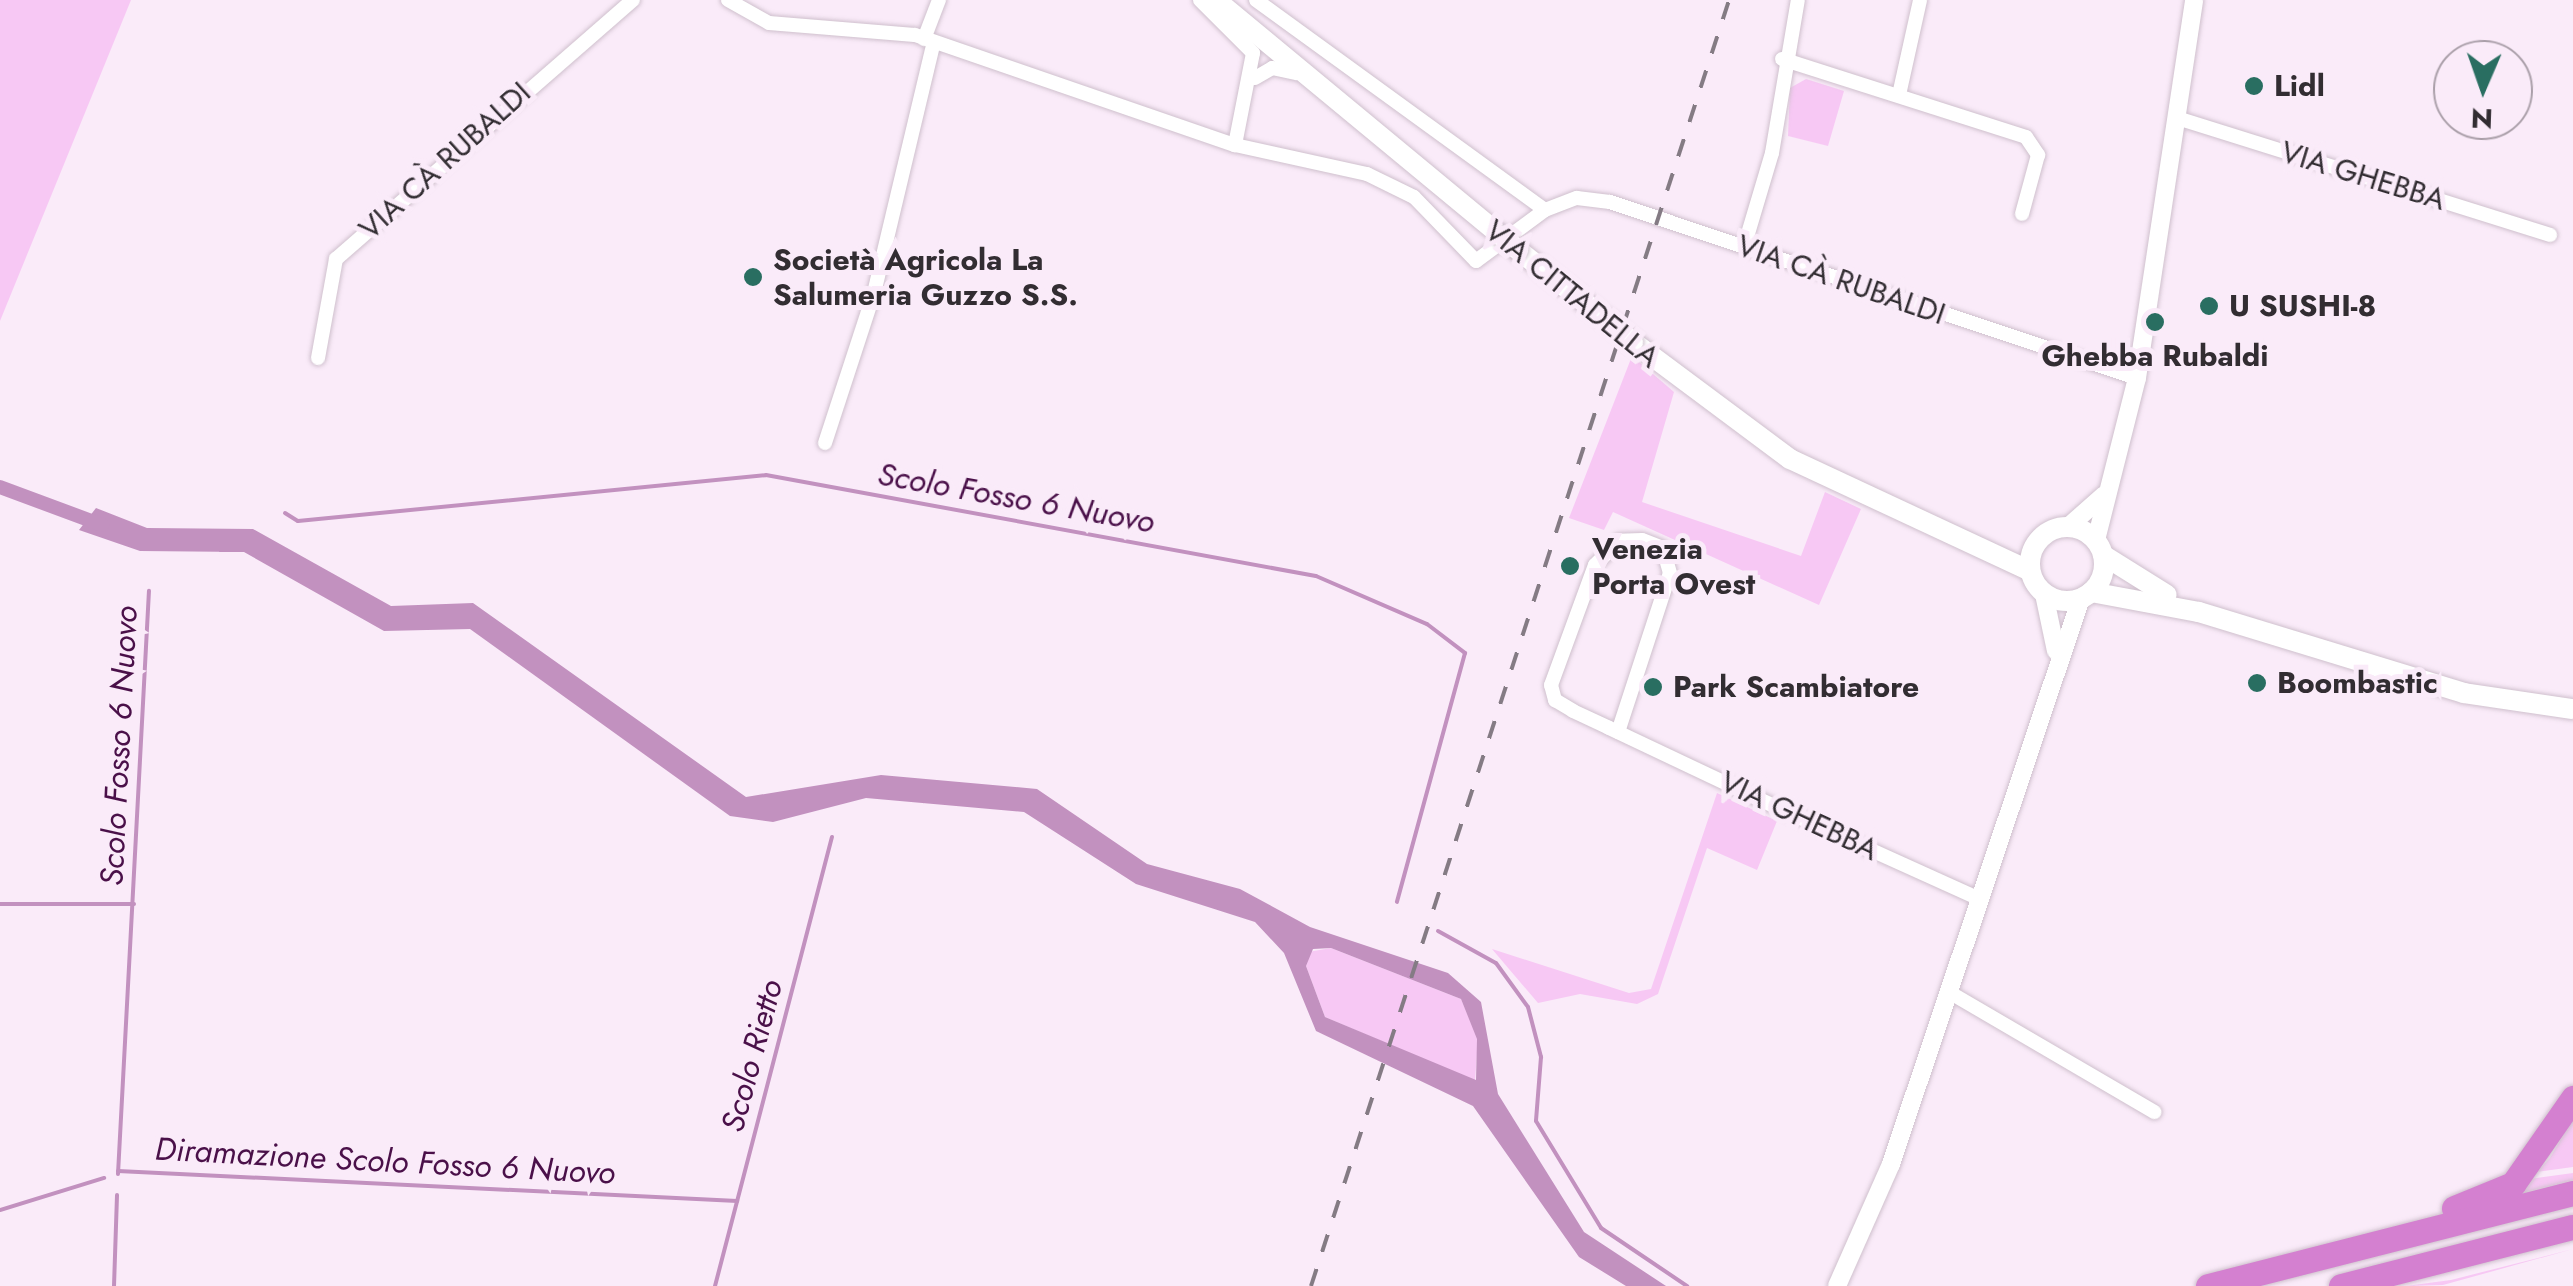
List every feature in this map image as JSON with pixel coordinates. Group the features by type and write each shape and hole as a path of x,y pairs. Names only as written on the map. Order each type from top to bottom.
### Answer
{"highway":[{"path":"2321,1257 2361,1232 2475,1203 2528,1169 2573,1098"},
{"path":"2208,1286 2573,1193"},
{"path":"2341,1286 2573,1227"}],"main road":[{"name":"VIA CITTADELLA","path":"1216,0 1296,72 1518,250 1790,459 1962,533 2030,571"},
{"path":"2199,612 2068,527 2041,538 2030,571 2044,594 2086,595 2199,612 2464,693 2573,710"},
{"name":"VIA CITTADELLA","path":"1962,533 2041,538"},
{"path":"2086,595 2100,547"}],"street":[{"name":"VIA CÀ RUBALDI","path":"318,358 336,259 633,0"},
{"name":"VIA CÀ RUBALDI","path":"728,0 769,22 929,43 1235,145 1391,183 1476,261 1545,210 1578,198 1610,202 2137,378"},
{"path":"825,443 874,294 940,0"},
{"path":"1200,0 1251,48 1255,78 1235,145"},
{"path":"1256,0 1545,210"},
{"path":"1744,247 1772,153 1782,59 1798,0"},
{"path":"1898,95 1920,0"},
{"path":"2100,547 2137,378 2194,0"},
{"path":"1782,59 2032,142 2038,155 2022,214"},
{"path":"1255,78 1272,68 1296,72"},
{"name":"VIA GHEBBA","path":"2176,118 2550,235"},
{"path":"2068,527 2091,513 2117,473"},
{"name":"VIA GHEBBA","path":"1614,730 1670,574 1663,548 1642,540 1619,541 1594,565 1552,685 1555,700 1614,730 1980,899"},
{"path":"2044,594 2057,630 2054,674"},
{"path":"1837,1286 1891,1164 2054,674 2086,595"},
{"path":"1949,992 2154,1112"}],"shaded area":[{"path":"0,0 131,0 0,321"},
{"path":"1806,79 1844,91 1828,146 1788,136 1790,88"},
{"path":"1632,356 1674,392 1642,502 1801,556 1825,492 1861,509 1819,605 1613,512 1604,530 1569,518"},
{"path":"96,508 147,528 253,529 391,606 473,603 746,797 881,775 1037,789 1147,864 1240,889 1310,927 1448,973 1481,1002 1498,1094 1584,1232 1666,1286 1626,1286 1579,1257 1473,1106 1316,1031 1284,953 1255,922 1136,884 1024,812 866,798 773,822 730,816 470,629 384,631 244,552 140,551 79,530","holes":["1331,948 1461,999 1477,1039 1476,1080 1325,1017 1306,966 1313,949"]},
{"path":"1717,793 1777,821 1757,870 1707,848 1658,994 1637,1004 1580,994 1538,1003 1492,949 1629,993 1651,989"},
{"path":"1331,948 1461,999 1478,1039 1475,1081 1325,1017 1306,966 1308,952"},
{"path":"2573,1118 2573,1167 2537,1172 2550,1158"},
{"path":"2573,1173 2573,1180 2514,1195 2530,1179"},
{"path":"2573,1249 2443,1285 2406,1286 2451,1280"}],"waterway":[{"name":"Scolo Fosso 6 Nuovo","path":"285,513 298,521 766,475 1316,576 1427,624 1465,653 1397,902"},
{"path":"0,487 102,525"},
{"name":"Scolo Fosso 6 Nuovo","path":"118,1174 149,591"},
{"name":"Scolo Rietto","path":"715,1286 832,837"},
{"path":"0,904 134,904"},
{"name":"Scolo Fosso 6 Nuovo","path":"1438,931 1496,963 1528,1007 1541,1057 1536,1121 1601,1228 1687,1286"},
{"name":"Diramazione Scolo Fosso 6 Nuovo","path":"118,1171 737,1201"},
{"path":"0,1210 104,1178"},
{"path":"114,1286 117,1195"}],"railway":[{"path":"1311,1286 1729,0"}],"place":[{"name":"Lidl","path":"2254,86"},
{"name":"Società Agricola La Salumeria Guzzo S.S.","path":"753,277"},
{"name":"U SUSHI-8","path":"2209,306"},
{"name":"Ghebba Rubaldi","path":"2155,322"},
{"name":"Venezia Porta Ovest","path":"1570,566"},
{"name":"Boombastic","path":"2257,683"},
{"name":"Park Scambiatore","path":"1653,687"}]}
